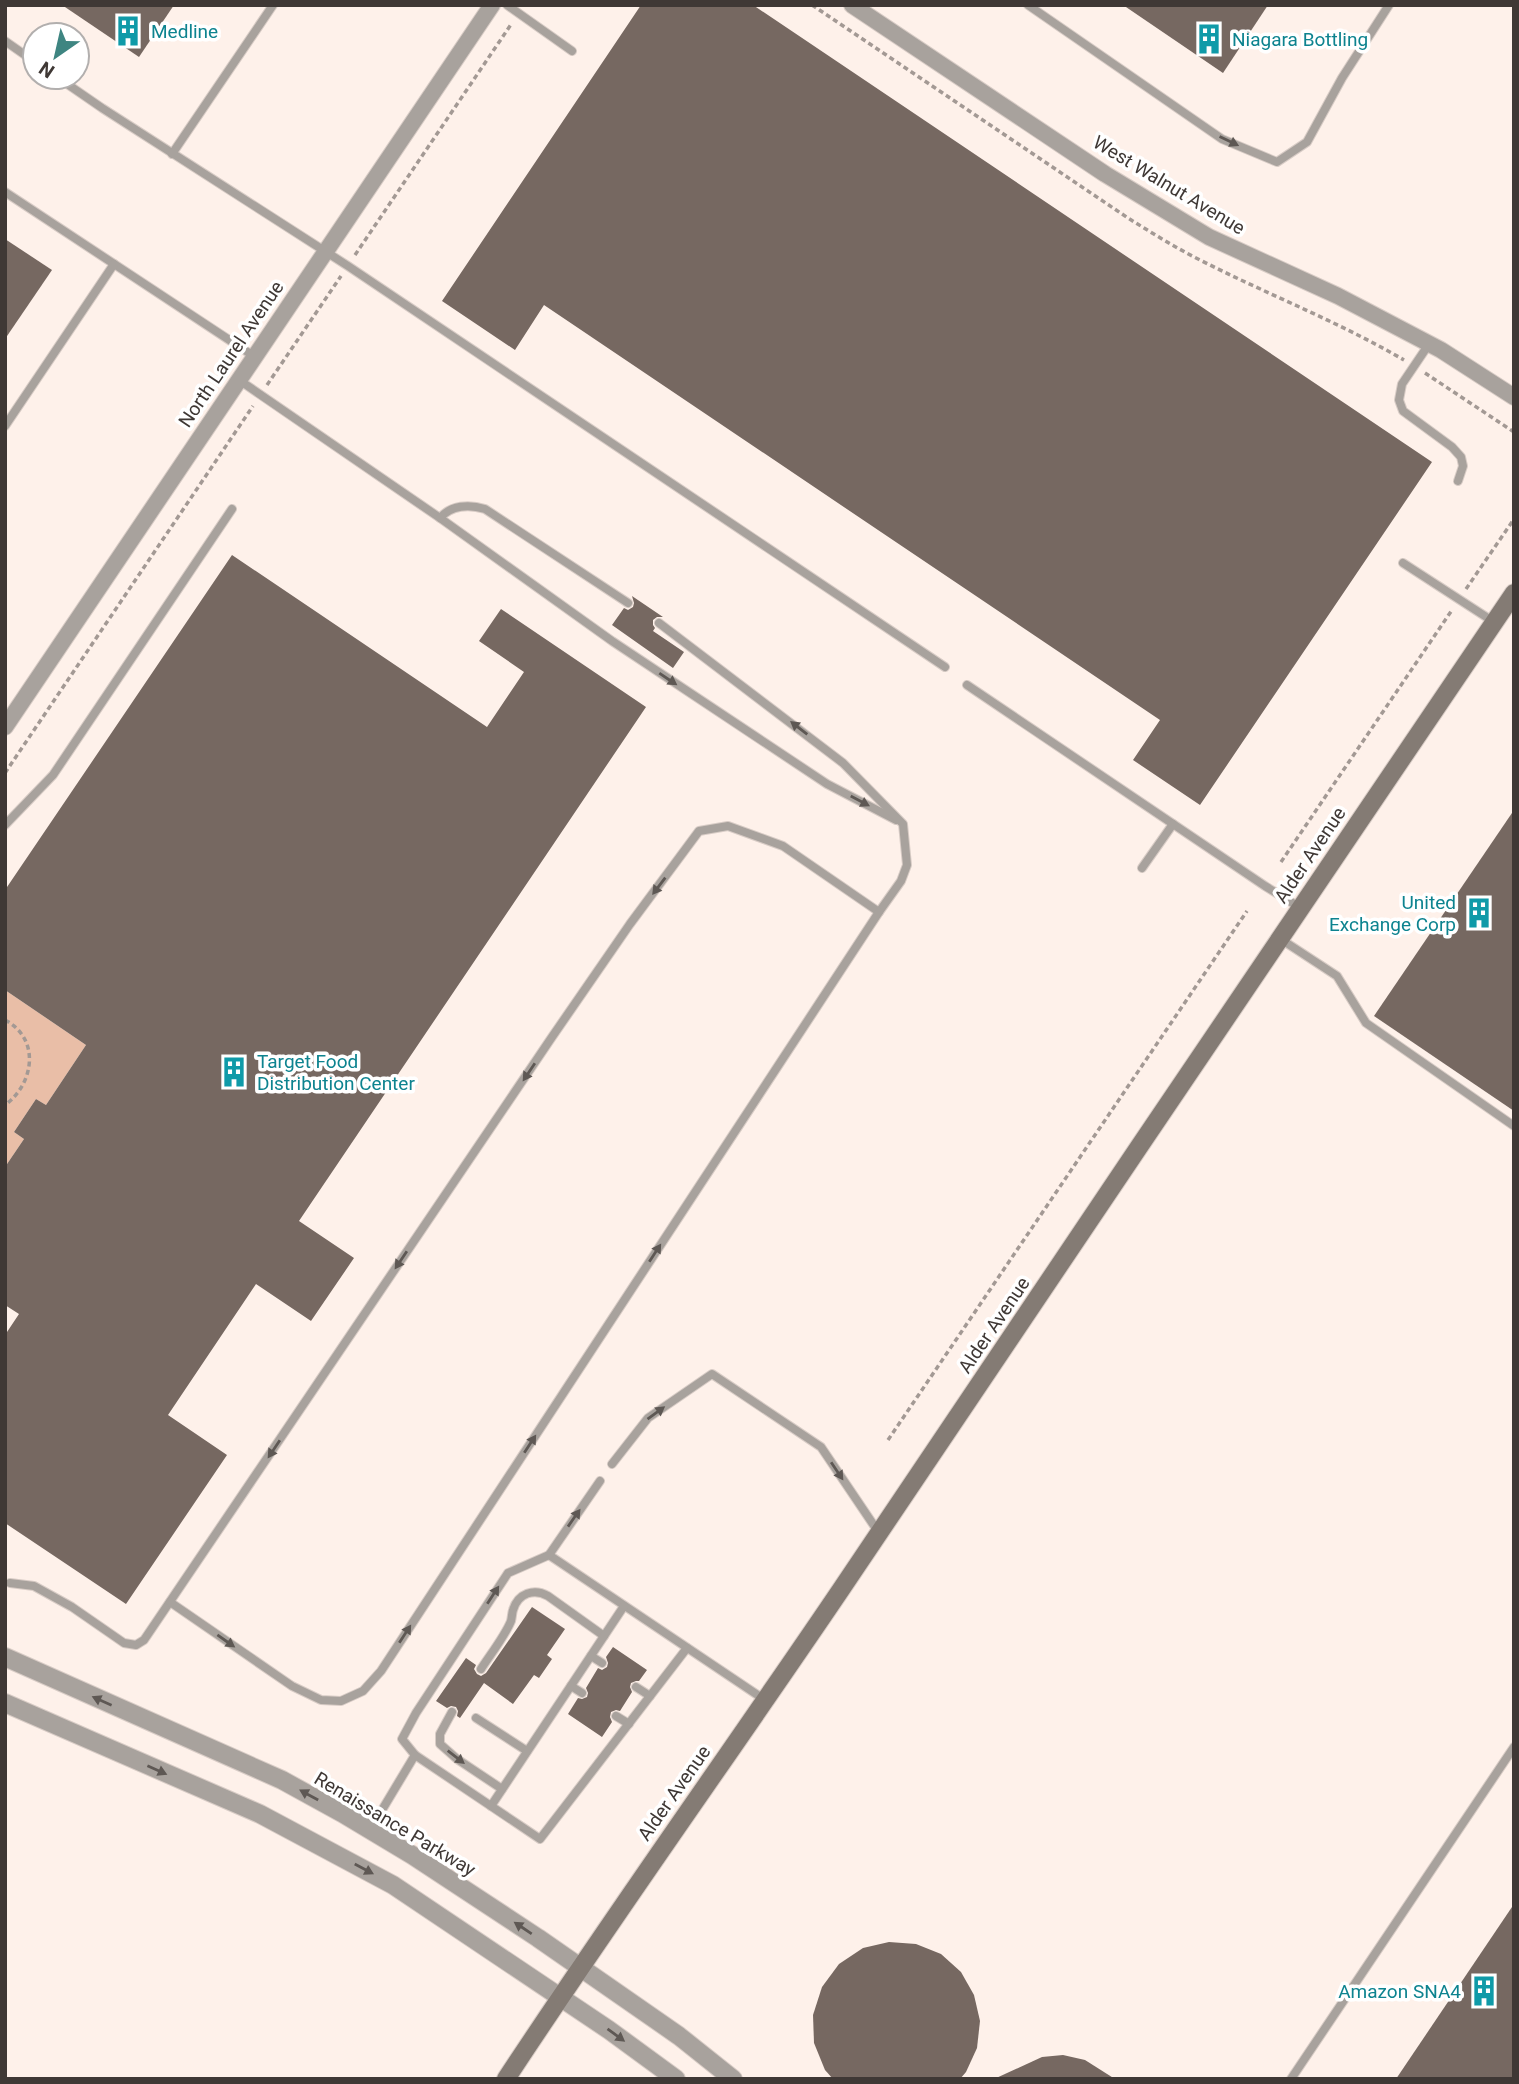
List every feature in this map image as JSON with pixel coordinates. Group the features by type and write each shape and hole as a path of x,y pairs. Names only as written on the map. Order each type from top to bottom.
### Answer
{"main road":[{"name":"Alder Avenue","path":"506,2079 579,1967 879,1533 1299,907 1514,593"}],"street":[{"name":"North Laurel Avenue","path":"7,721 492,5"},
{"name":"West Walnut Avenue","path":"852,5 1105,174 1209,237 1338,296 1429,344 1514,397"},
{"name":"Renaissance Parkway","path":"5,1657 282,1780 370,1830 423,1862 579,1967 679,2036 733,2079"},
{"path":"5,1703 260,1814 393,1885 676,2079"}],"lane":[{"path":"172,154 273,5"},
{"path":"507,5 572,51"},
{"path":"1028,5 1222,139 1276,162 1307,142 1342,78 1389,5"},
{"path":"5,41 21,52"},
{"path":"78,91 326,252 945,667"},
{"path":"5,192 255,357"},
{"path":"5,426 114,264"},
{"path":"1429,344 1402,384 1399,400 1403,411 1452,446 1461,457 1463,466 1458,481"},
{"path":"239,380 440,518 612,641 827,784 903,824"},
{"path":"440,518 444,513 461,506 485,509 628,603"},
{"path":"5,825 53,775 232,509"},
{"path":"1403,562 1494,622"},
{"path":"170,1602 292,1686 321,1700 341,1701 363,1691 381,1671 901,881 907,865 903,824 843,763 659,623"},
{"path":"967,684 1299,907"},
{"path":"1142,868 1173,824"},
{"path":"5,1592 7,1581 34,1586 72,1607 124,1643 136,1645 144,1640 552,1037 630,924 699,831 728,826 783,846 879,912"},
{"path":"1279,938 1337,976 1366,1023 1514,1126"},
{"path":"612,1464 648,1418 712,1374 821,1447 879,1533"},
{"path":"600,1481 548,1555 508,1573 416,1713 402,1739 415,1755 540,1839 687,1648"},
{"path":"548,1555 765,1700"},
{"path":"481,1669 511,1621 517,1601 531,1592 540,1591 604,1636"},
{"path":"491,1806 624,1606"},
{"path":"591,1656 602,1663"},
{"path":"571,1686 582,1693"},
{"path":"636,1687 650,1696"},
{"path":"452,1712 440,1734 440,1744 457,1759 502,1789"},
{"path":"616,1716 629,1724"},
{"path":"476,1718 527,1751"},
{"path":"1291,2079 1514,1747"},
{"path":"370,1830 415,1755"}],"path":[{"path":"1281,862 1514,519"},
{"path":"888,1440 1247,911"},
{"path":"5,1020 22,1035 29,1050 30,1068 25,1084 16,1097 5,1105"}],"shaded area":[{"path":"5,990 86,1045 46,1105 36,1099 14,1132 24,1139 5,1167"}],"building":[{"name":"Medline","path":"62,5 174,5 139,57 91,25 91,21 86,21"},
{"path":"641,5 753,5 1432,462 1200,805 1133,760 1160,720 544,305 515,350 442,301"},
{"name":"Niagara Bottling","path":"1123,5 1268,5 1223,73"},
{"path":"5,239 52,270 5,339"},
{"name":"Target Food Distribution Center","path":"232,555 487,727 524,672 479,641 501,609 646,707 299,1221 354,1258 311,1321 256,1284 168,1415 227,1455 126,1604 5,1523 5,1335 19,1314 5,1305 5,1167 24,1139 14,1132 36,1099 46,1105 86,1045 5,990 5,890"},
{"path":"632,596 663,617 653,620 653,631 684,652 673,668 612,625 624,608 628,610 633,607"},
{"name":"United Exchange Corp","path":"1514,810 1514,1111 1374,1016"},
{"path":"532,1607 565,1629 547,1655 552,1659 539,1678 534,1675 513,1704 484,1683 460,1718 457,1716 456,1707 447,1708 436,1701 466,1658 476,1665 474,1669 477,1674 481,1676 486,1673"},
{"path":"613,1647 647,1670 639,1681 631,1683 632,1692 620,1711 611,1712 612,1722 602,1737 568,1714 578,1698 587,1697 586,1688 598,1668 602,1670 607,1667 606,1657"},
{"name":"Amazon SNA4","path":"1514,1904 1514,2079 1396,2079"},
{"path":"889,1942 916,1944 941,1954 961,1972 974,1995 980,2021 977,2048 960,2079 833,2079 825,2070 814,2043 813,2015 822,1987 839,1964 863,1948"},
{"path":"1063,2055 1085,2060 1115,2079 994,2079 1042,2057"}],"place":[{"name":"Medline","path":"128,31"},
{"name":"Niagara Bottling","path":"1209,39"},
{"name":"United Exchange Corp","path":"1479,913"},
{"name":"Target Food Distribution Center","path":"234,1072"},
{"name":"Amazon SNA4","path":"1484,1991"}]}
